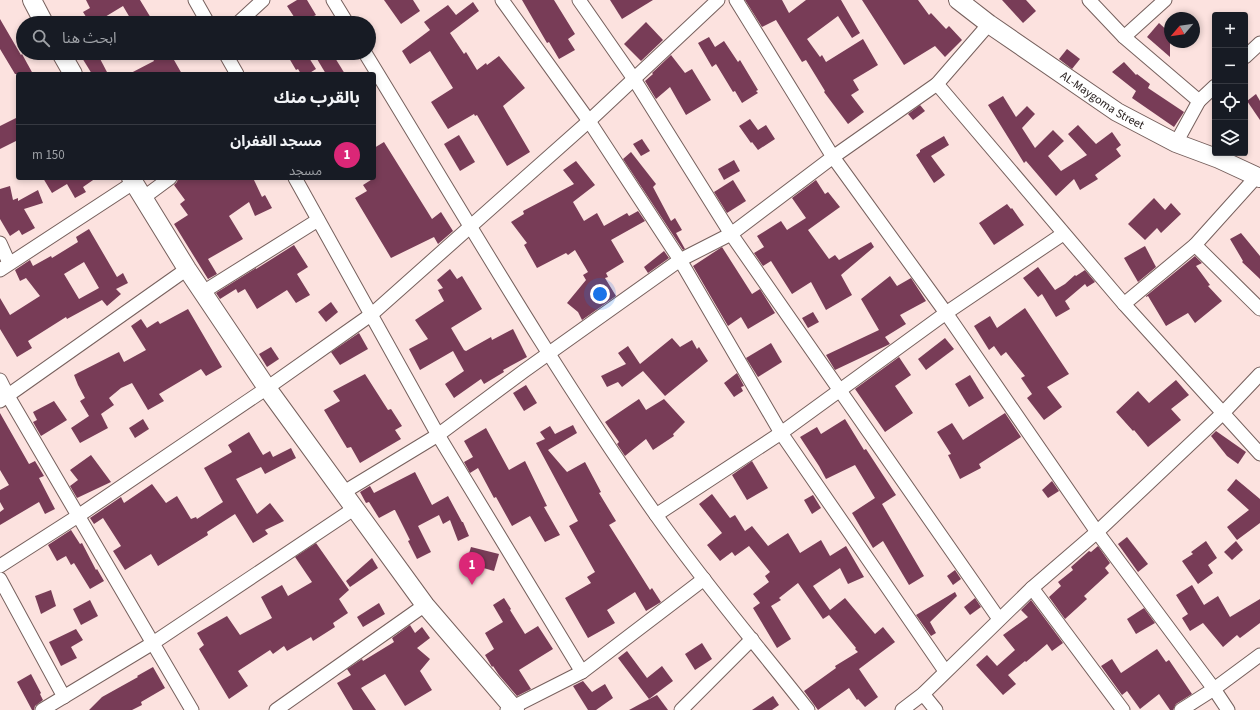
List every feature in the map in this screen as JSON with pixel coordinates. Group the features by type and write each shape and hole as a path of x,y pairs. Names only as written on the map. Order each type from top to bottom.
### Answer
{"street":[{"path":"32,0 40,16"},
{"path":"195,0 204,16"},
{"path":"246,16 263,0"},
{"path":"333,0 343,16"},
{"path":"502,0 589,121 680,260 781,432 945,671"},
{"path":"579,0 634,79 731,234 999,619"},
{"path":"0,566 78,516 268,388 372,314 589,121 718,0"},
{"path":"736,0 833,156 946,313 1097,532 1228,710"},
{"name":"AL-Maygoma Street","path":"958,0 989,24 1117,112 1176,143 1219,159 1259,177"},
{"path":"1089,0 1124,37 1199,101"},
{"path":"1124,37 1165,0"},
{"path":"344,492 438,435 524,371 680,260 731,234 833,156 937,84 989,24"},
{"path":"1248,54 1260,43"},
{"path":"65,60 72,72"},
{"path":"229,60 236,72"},
{"path":"369,60 548,354 656,515 704,579 808,710"},
{"path":"937,84 1124,304 1260,454"},
{"path":"1176,143 1199,101 1212,89"},
{"path":"1124,304 1195,246 1259,177"},
{"path":"0,243 5,267 132,180 187,269 268,388 425,604 511,709 582,672 704,579"},
{"path":"143,198 167,180"},
{"path":"296,180 438,435 582,672"},
{"path":"203,292 318,220"},
{"path":"656,515 781,432 946,313 1063,234"},
{"path":"1195,246 1260,309"},
{"path":"4,398 187,269"},
{"path":"902,710 923,694 1032,588 1097,532 1223,413 1260,374"},
{"path":"0,380 4,398 78,516 192,710"},
{"path":"42,710 152,643 354,508"},
{"path":"0,579 64,697"},
{"path":"1032,588 1123,710"},
{"path":"276,710 425,604"},
{"path":"681,710 752,639"},
{"path":"1181,710 1214,689 1260,655"},
{"path":"923,694 936,710"}],"building":[{"path":"86,0 140,0 150,16 129,16 123,6 107,16 86,16 83,12 90,8"},
{"path":"297,0 307,0 316,15 293,16 287,6"},
{"path":"384,0 413,0 420,11 401,24"},
{"path":"522,0 554,0 575,34 568,39 575,50 559,59 549,42 547,43"},
{"path":"610,0 653,0 622,19"},
{"path":"745,0 782,0 789,13 806,0 841,0 860,33 852,38 838,16 807,39 820,57 822,55 826,62 863,39 878,65 853,80 859,90 851,95 864,112 848,124 824,92 825,91 806,60 802,62 776,20 762,27"},
{"path":"862,0 918,0 929,15 931,13 946,29 949,26 962,40 945,57 935,46 904,65"},
{"path":"1002,0 1026,0 1036,11 1023,23"},
{"path":"473,2 479,11 450,33 464,54 466,52 477,70 499,56 525,88 503,106 530,152 507,166 477,115 475,116 474,114 448,129 431,102 453,88 430,51 410,64 402,51 430,30 424,22 448,5 456,15"},
{"path":"0,19 16,46 16,60 25,60 32,72 16,72 15,74 0,49"},
{"path":"646,22 663,40 641,61 624,44"},
{"path":"1159,23 1164,28 1164,48 1170,48 1170,57 1147,37"},
{"path":"709,37 715,47 724,41 738,62 740,60 758,90 756,91 758,93 742,103 735,91 733,92 716,64 712,67 698,43"},
{"path":"1067,49 1080,59 1072,69 1059,59"},
{"path":"671,55 685,73 692,69 711,100 686,115 670,87 656,99 645,81"},
{"path":"83,60 101,60 107,72 91,72"},
{"path":"174,60 181,72 133,72 154,61"},
{"path":"290,60 310,60 316,69 311,72 300,72 298,69 296,70"},
{"path":"318,60 336,60 344,72 325,72"},
{"path":"1124,62 1136,75 1137,74 1150,84 1148,88 1184,112 1174,127 1132,98 1136,91 1112,72"},
{"path":"1256,94 1260,101 1260,120 1248,102 1248,100"},
{"path":"1003,96 1016,117 1027,106 1035,114 1022,128 1035,148 1053,130 1064,141 1048,156 1061,171 1087,155 1068,134 1078,125 1096,144 1112,132 1121,145 1116,149 1121,156 1095,175 1098,179 1080,190 1074,179 1056,196 1026,161 1024,163 988,105"},
{"path":"920,105 925,111 913,120 908,114"},
{"path":"16,118 16,141 0,149 0,126"},
{"path":"750,119 758,130 766,125 775,139 758,150 739,126"},
{"path":"459,135 475,162 460,171 444,144"},
{"path":"944,136 949,145 931,156 945,175 934,183 916,155 920,152 920,150"},
{"path":"642,139 650,151 641,156 633,144"},
{"path":"384,142 432,219 441,212 453,231 438,244 434,237 391,258 355,198 367,191 363,185 371,180 376,180 376,147"},
{"path":"631,152 656,184 653,187 671,221 675,218 682,230 676,233 685,249 683,250 623,159"},
{"path":"734,160 740,171 724,180 718,169"},
{"path":"576,161 595,185 573,202 584,221 597,213 604,226 627,213 629,216 638,211 645,221 611,240 624,262 606,273 608,277 605,278 616,296 582,320 578,312 567,303 586,280 583,275 588,272 575,250 568,255 566,253 537,268 524,245 527,243 511,222 524,214 523,211 574,184 563,170"},
{"path":"44,180 93,180 83,187 86,192 75,198 67,184 52,193"},
{"path":"178,180 254,180 262,197 265,195 272,208 255,216 249,202 229,216 243,239 208,259 217,274 208,279 174,224 188,215 180,204 185,200 174,185"},
{"path":"733,180 746,201 727,213 714,192"},
{"path":"816,180 825,194 828,192 840,207 808,230 829,259 835,255 839,260 871,242 874,247 841,275 852,295 826,310 811,282 792,294 771,261 763,266 754,253 764,247 757,236 781,221 787,230 806,218 792,198"},
{"path":"10,186 13,200 18,198 18,201 38,190 43,203 24,209 35,228 22,235 19,230 10,236 0,219 0,189"},
{"path":"1154,198 1165,210 1171,203 1181,214 1161,233 1157,228 1145,240 1128,224"},
{"path":"1007,204 1011,209 1012,208 1024,225 994,245 979,223"},
{"path":"89,229 117,277 123,273 128,283 116,289 121,294 107,306 102,300 67,319 66,317 28,341 32,348 17,357 0,329 0,298 10,315 40,296 26,278 20,281 15,270 30,260 33,266 51,256 52,258 78,242 76,237","holes":["84,262 99,288 79,299 64,274"]},
{"path":"1241,233 1260,256 1260,279 1242,262 1243,261 1230,239"},
{"path":"294,245 308,267 297,274 310,295 296,303 287,290 257,309 245,289 238,293 236,289 220,299 216,293"},
{"path":"1145,246 1156,267 1138,282 1124,258"},
{"path":"722,247 752,294 760,289 775,313 748,329 741,317 728,326 693,266"},
{"path":"664,251 669,258 648,273 644,267"},
{"path":"1195,256 1202,263 1196,266 1210,285 1208,286 1222,301 1195,323 1188,313 1166,326 1148,296 1146,296"},
{"path":"1038,267 1055,290 1075,275 1076,276 1085,270 1095,282 1087,287 1085,284 1065,301 1070,309 1056,317 1042,294 1038,297 1023,278"},
{"path":"450,269 457,279 462,276 482,309 451,328 464,350 466,351 491,337 492,340 513,329 527,357 503,370 504,372 484,384 481,379 454,398 445,384 464,371 453,351 420,370 409,349 428,339 415,320 444,301 438,290 443,288 437,280"},
{"path":"890,276 897,286 911,278 926,301 900,315 906,324 885,337 890,344 835,370 826,355 879,330 861,299"},
{"path":"331,302 338,312 326,322 318,312"},
{"path":"1025,308 1069,374 1047,387 1062,407 1044,420 1027,398 1032,394 1021,378 1025,376 1006,352 1001,356 994,346 989,350 974,326 990,316 997,328"},
{"path":"188,309 222,367 206,376 201,369 159,394 164,401 148,410 132,383 121,388 109,398 114,405 101,414 108,428 80,443 71,428 89,416 80,401 85,398 74,375 119,352 124,362 146,350 131,326 141,319 147,328 158,321 160,324"},
{"path":"813,312 819,322 808,328 802,318"},
{"path":"359,333 368,349 340,365 331,352"},
{"path":"672,338 680,347 692,340 697,349 699,347 708,361 665,396 643,371 622,387 618,382 607,387 601,376 626,364 618,353 628,346 640,364"},
{"path":"945,338 954,349 926,370 918,359"},
{"path":"771,343 782,362 758,377 746,358"},
{"path":"271,347 279,359 267,367 259,354"},
{"path":"899,357 911,375 895,386 913,413 885,432 855,389"},
{"path":"737,373 744,386 741,387 743,391 734,397 724,383"},
{"path":"365,374 388,410 391,409 402,426 395,430 401,439 360,463 351,447 347,448 324,410 340,401 333,391"},
{"path":"970,375 984,398 969,407 955,384"},
{"path":"1176,380 1189,395 1171,409 1181,420 1148,447 1116,412 1138,391 1149,403"},
{"path":"526,385 537,403 524,411 513,393"},
{"path":"639,399 646,410 664,399 685,422 673,434 674,436 653,450 646,439 625,456 617,444 619,442 605,422"},
{"path":"54,401 67,420 41,436 33,422 37,420 33,412"},
{"path":"0,413 29,464 35,461 44,476 39,478 55,509 45,514 39,502 0,525 0,512 4,509 0,502 0,490 9,485 0,470"},
{"path":"1005,413 1021,437 979,464 981,468 960,479 948,455 951,454 937,432 952,423 963,440"},
{"path":"143,419 149,429 135,438 129,428"},
{"path":"845,419 864,450 866,449 896,495 882,504 924,576 909,585 883,541 873,548 852,513 875,498 855,465 826,479 800,437 817,427 821,434"},
{"path":"573,425 577,433 548,450 567,472 585,462 601,492 599,493 616,521 609,525 650,590 652,588 661,602 646,611 635,592 607,610 615,623 588,638 565,598 591,583 587,577 595,572 569,526 578,521 536,443 545,439 540,432 550,426 555,434"},
{"path":"486,428 509,470 525,461 547,506 544,507 560,535 545,542 530,516 512,526 496,497 494,498 478,468 470,473 464,462 473,457 464,441"},
{"path":"1216,431 1246,452 1238,464 1227,456 1211,436"},
{"path":"249,432 263,455 270,451 273,457 291,448 296,458 265,474 261,467 236,479 257,514 270,503 284,521 265,530 268,534 253,543 235,514 207,532 208,535 158,566 151,554 125,570 113,551 121,546 103,518 94,524 90,518 121,497 124,503 152,484 166,503 177,496 191,519 196,517 197,519 223,502 204,468 232,452 228,445"},
{"path":"91,455 111,482 77,498 70,486 78,480 70,470"},
{"path":"752,461 768,488 747,500 732,475"},
{"path":"415,472 432,505 448,496 469,536 458,541 450,520 443,524 439,515 418,526 431,552 417,559 408,541 410,540 395,510 379,518 369,502 366,503 360,492 370,486 374,493"},
{"path":"1236,479 1260,499 1260,523 1237,540 1227,527 1249,510 1227,490"},
{"path":"1052,481 1059,491 1048,498 1042,490"},
{"path":"712,494 730,518 735,515 745,531 752,526 768,546 788,533 800,553 821,540 830,556 846,546 864,577 848,584 840,568 813,586 830,610 845,598 875,634 883,627 895,642 859,669 878,697 865,707 858,699 857,700 849,688 818,710 804,691 836,668 835,666 858,652 829,615 823,619 798,583 779,598 781,600 771,606 791,639 777,648 753,608 760,603 753,594 769,582 765,576 770,572 749,546 735,556 732,552 720,561 707,545 722,533 699,504"},
{"path":"813,495 821,508 812,514 804,500"},
{"path":"71,530 80,544 82,543 96,570 97,569 104,581 90,589 74,563 71,565 66,556 57,561 48,545"},
{"path":"1127,537 1148,564 1138,572 1118,544"},
{"path":"1206,541 1217,558 1208,565 1213,573 1198,584 1182,561 1193,554 1191,552"},
{"path":"1236,541 1243,550 1232,560 1224,552"},
{"path":"316,543 349,590 339,599 348,613 333,623 335,627 313,641 311,637 287,651 284,646 273,654 270,650 238,671 248,686 229,699 199,649 204,645 197,633 227,616 240,635 272,618 261,597 282,585 288,596 312,582 295,557"},
{"path":"1098,546 1110,563 1105,568 1109,573 1084,596 1087,599 1065,619 1049,597 1061,586 1058,582 1073,570 1071,567 1089,551 1091,552"},
{"path":"471,547 499,554 494,571 466,563"},
{"path":"372,558 378,568 350,587 346,581"},
{"path":"955,570 961,579 953,585 947,576"},
{"path":"1192,585 1204,605 1218,596 1230,617 1260,599 1260,623 1240,638 1237,635 1223,647 1203,623 1190,631 1182,618 1188,614 1176,595"},
{"path":"51,590 56,606 41,614 35,596"},
{"path":"955,592 957,596 930,622 936,633 931,636 916,615"},
{"path":"504,598 525,634 538,626 553,649 519,670 531,689 517,696 493,666 492,667 485,655 494,649 485,633 503,622 493,605"},
{"path":"975,598 981,607 970,615 964,607"},
{"path":"90,600 98,616 81,625 73,609"},
{"path":"1031,600 1063,643 1052,651 1047,644 1008,675 1016,684 1003,695 976,665 987,655 997,666 1015,650 1003,635 1028,617 1021,610"},
{"path":"379,603 385,614 363,627 357,617"},
{"path":"1144,608 1155,623 1136,634 1127,619"},
{"path":"410,625 415,633 422,627 430,638 417,648 430,659 420,671 432,690 405,706 385,674 361,688 376,710 353,710 337,683 351,675 347,669 394,642 392,638"},
{"path":"76,629 83,640 71,647 77,658 61,666 49,642"},
{"path":"702,643 712,659 695,670 685,654"},
{"path":"1157,649 1166,662 1169,660 1192,694 1176,704 1173,710 1170,710 1159,694 1140,709 1127,691 1122,695 1101,666 1112,659 1121,673"},
{"path":"627,651 647,678 662,666 673,681 649,699 618,658"},
{"path":"153,667 165,688 141,702 142,705 132,710 89,710 102,697"},
{"path":"31,674 43,700 35,706 34,710 32,710 17,682"},
{"path":"583,681 592,692 605,684 613,698 596,710 588,710 573,686"},
{"path":"657,695 668,710 629,710"},
{"path":"773,696 779,705 772,710 752,710"}],"place":[{"name":"مسجد الغفران","path":"472,585"}]}
